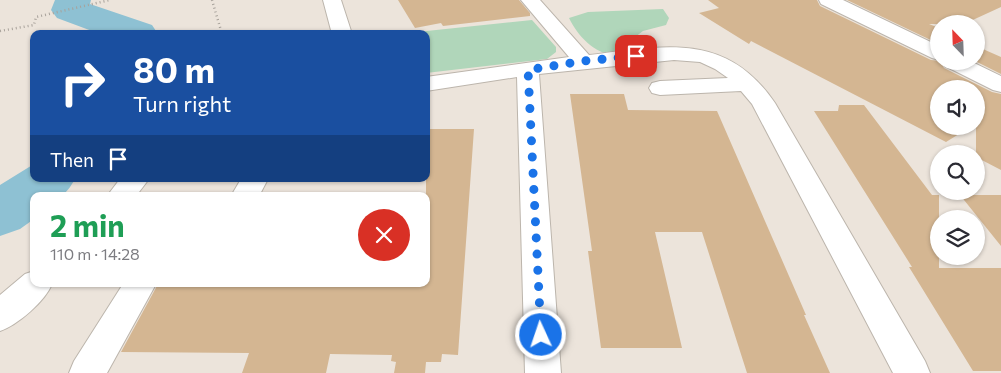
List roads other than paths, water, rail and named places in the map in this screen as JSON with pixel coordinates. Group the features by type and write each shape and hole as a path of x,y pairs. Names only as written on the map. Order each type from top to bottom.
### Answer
{"street":[{"path":"332,0 341,30"},
{"path":"530,0 583,61"},
{"path":"828,0 930,50"},
{"path":"430,83 583,61 673,53 706,57 721,63 737,73 749,84 763,103 912,373"},
{"path":"528,70 543,373"},
{"path":"971,70 1001,85"},
{"path":"660,88 749,84"},
{"path":"124,192 133,182"},
{"path":"0,316 33,287"},
{"path":"87,373 138,287"}],"waterway":[{"path":"73,0 70,10 127,30"},
{"path":"30,192 44,182"},
{"path":"0,214 30,192"}]}
